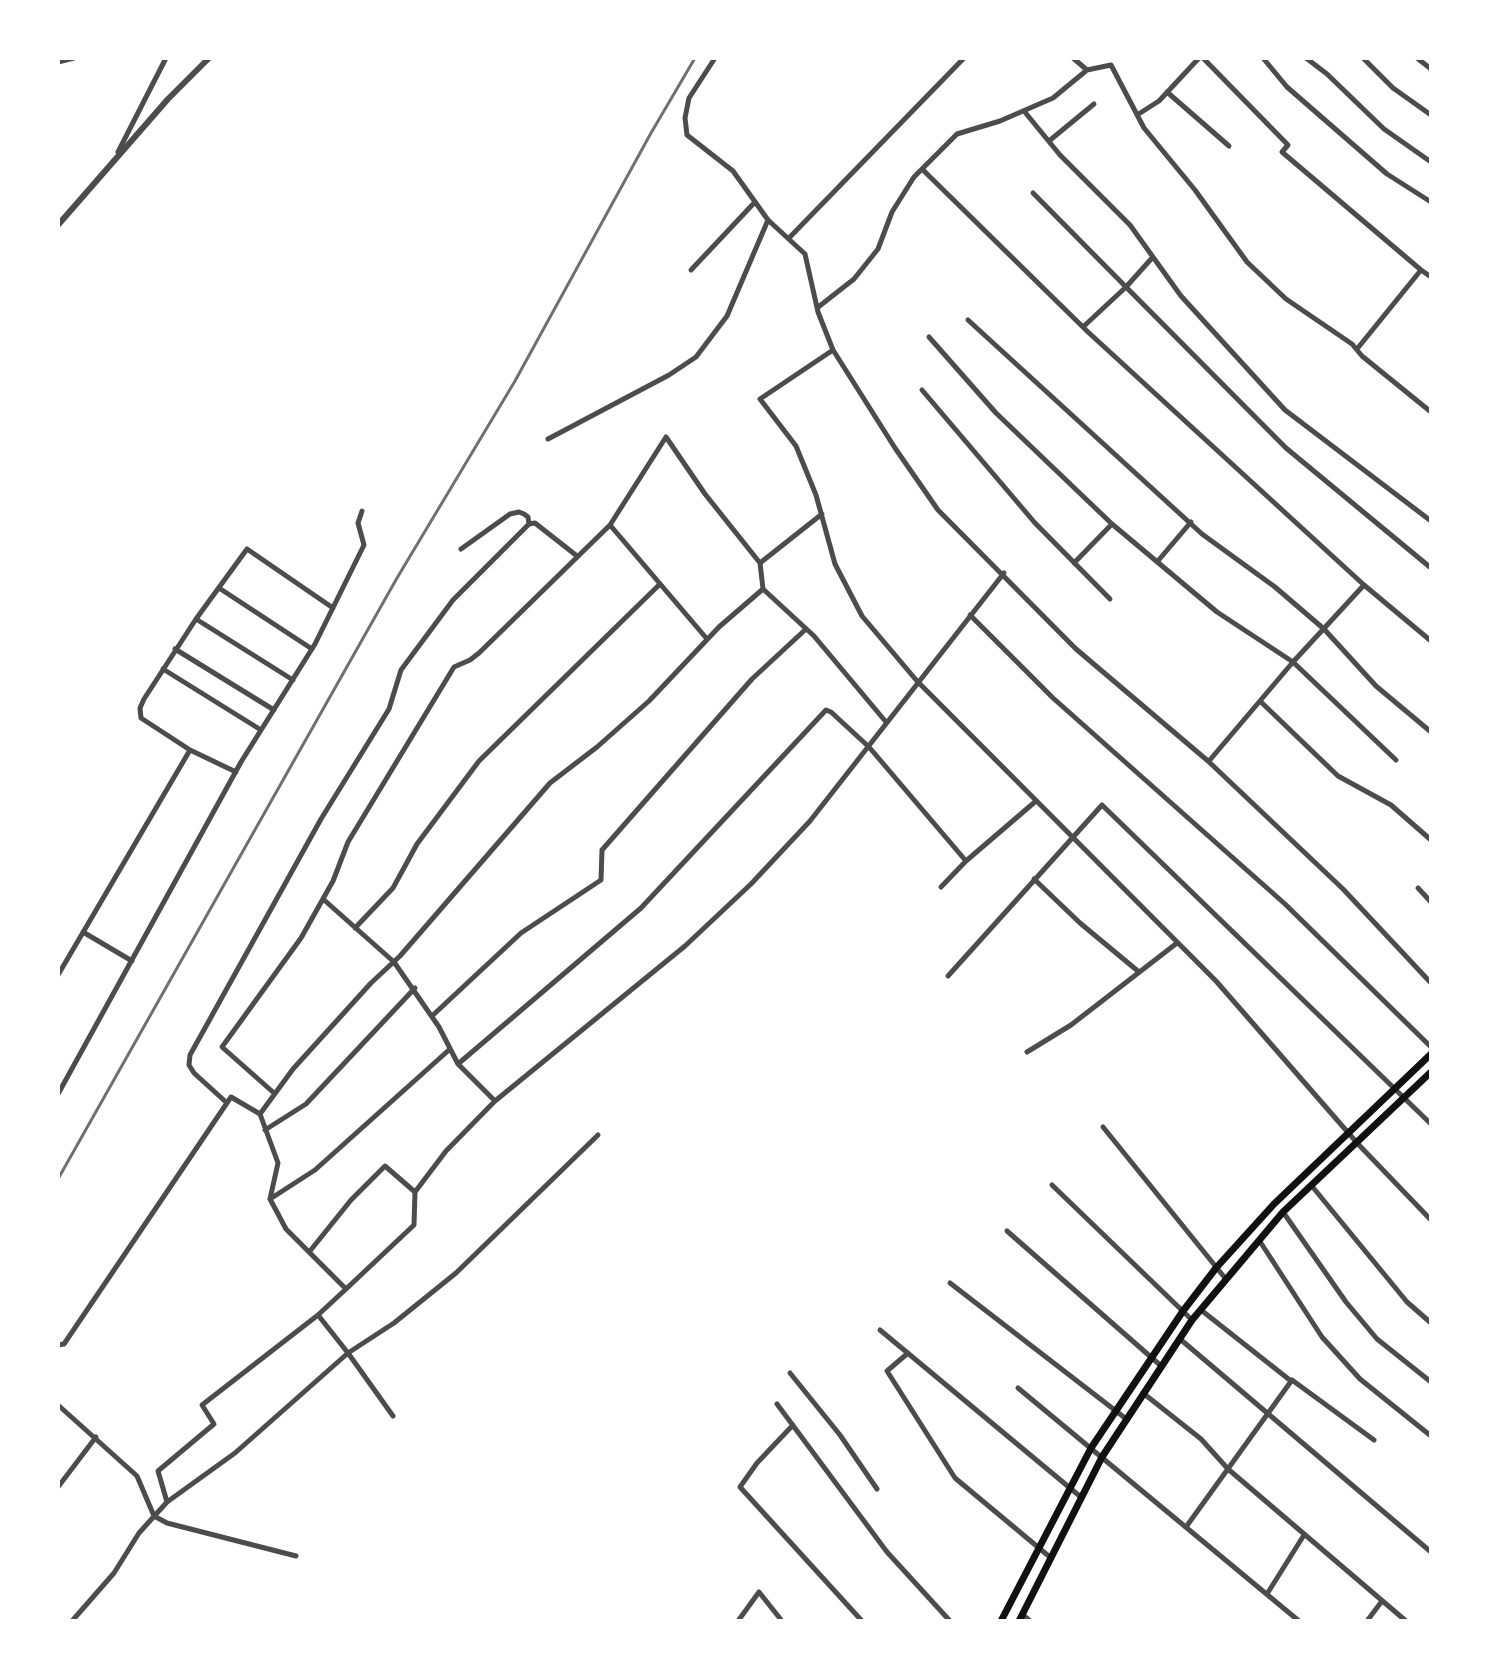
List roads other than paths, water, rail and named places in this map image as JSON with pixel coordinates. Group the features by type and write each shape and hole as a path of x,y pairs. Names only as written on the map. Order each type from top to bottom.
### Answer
{"main road":[{"path":"1001,1621 1091,1448 1183,1311 1216,1268 1274,1204 1431,1054"},
{"path":"1021,1618 1102,1457 1160,1365 1200,1309 1283,1212 1431,1072"}],"street":[{"path":"58,62 74,58"},
{"path":"114,160 166,58"},
{"path":"58,225 168,99 209,58"},
{"path":"715,58 689,98 685,118 687,135 733,171 768,220 805,254 817,308 833,350 938,510 1004,573 1076,649 1208,761 1343,889 1431,983"},
{"path":"789,239 964,58"},
{"path":"1073,58 1087,70"},
{"path":"1137,115 1159,101 1201,58 1288,145 1282,152 1431,277"},
{"path":"1263,58 1287,87 1387,174 1431,202"},
{"path":"1306,58 1384,129 1431,162"},
{"path":"1363,58 1393,88 1431,115"},
{"path":"1417,58 1431,69"},
{"path":"817,308 854,279 878,249 892,212 914,177 957,134 1024,111 1053,98 1087,70 1111,65 1144,128 1195,190 1247,262 1286,299 1357,349 1431,412"},
{"path":"1167,92 1229,146"},
{"path":"1049,141 1094,104"},
{"path":"1024,111 1130,225 1181,296 1285,410 1431,521"},
{"path":"922,169 1083,327 1364,585 1431,641"},
{"path":"1033,193 1286,448 1431,568"},
{"path":"691,270 755,202"},
{"path":"548,439 669,375 696,357 727,316 768,220"},
{"path":"1083,327 1152,258"},
{"path":"1357,349 1421,270"},
{"path":"968,320 1191,522 1324,629 1376,686 1431,732"},
{"path":"929,337 996,413 1112,524 1217,612 1293,662 1396,760"},
{"path":"833,350 760,399 796,446 822,514 835,564 862,616 917,681 1216,981 1358,1144 1431,1220"},
{"path":"922,390 1035,523 1110,599"},
{"path":"274,1093 222,1047 301,938 323,899 348,842 454,667 479,653 610,525 666,437 705,494 760,563 763,589 806,629 886,722"},
{"path":"58,1094 236,772 312,649 364,545 358,523 362,511"},
{"path":"461,549 510,514 524,514 529,524"},
{"path":"760,563 822,514"},
{"path":"1157,562 1191,522"},
{"path":"227,1103 194,1073 189,1065 190,1055 321,819 389,709 401,670 453,600 529,524 535,523 578,556"},
{"path":"1074,563 1112,524"},
{"path":"610,525 707,639"},
{"path":"236,772 190,750 141,718 139,713 144,699 175,649 247,549 333,608"},
{"path":"167,1502 158,1471 214,1424 202,1405 318,1315 414,1225 415,1192 446,1151 495,1101 685,946 751,884 810,821 1004,573"},
{"path":"355,928 393,888 417,844 479,761 660,584"},
{"path":"1208,761 1364,585"},
{"path":"219,588 312,649"},
{"path":"260,1114 274,1093 371,983 394,962 550,783 649,701 707,639 763,589"},
{"path":"970,615 1053,698 1285,904 1431,1047"},
{"path":"196,619 293,680"},
{"path":"432,1016 521,933 601,880 602,850 752,679 806,629"},
{"path":"175,649 274,710"},
{"path":"163,669 261,730"},
{"path":"1261,702 1338,776 1391,805 1431,840"},
{"path":"458,1064 641,908 826,710 869,747 966,861"},
{"path":"58,975 190,750"},
{"path":"941,887 966,861 1036,801"},
{"path":"948,976 1102,805 1431,1124"},
{"path":"1034,879 1080,923 1139,972"},
{"path":"1418,888 1431,902"},
{"path":"323,899 394,962 415,988 458,1064 495,1101"},
{"path":"83,932 132,961"},
{"path":"1027,1052 1071,1025 1177,943"},
{"path":"265,1130 306,1104 415,988"},
{"path":"270,1199 315,1170 450,1049"},
{"path":"58,1345 64,1344 231,1097 260,1114 278,1163 270,1199 286,1229 346,1289"},
{"path":"1103,1127 1225,1278"},
{"path":"72,1621 114,1573 139,1533 167,1502 235,1453 348,1353 394,1323 456,1273 598,1135"},
{"path":"310,1251 351,1200 385,1166 415,1192"},
{"path":"1052,1185 1192,1320"},
{"path":"1311,1185 1407,1302 1431,1323"},
{"path":"1283,1212 1346,1302 1381,1343 1431,1382"},
{"path":"1007,1231 1160,1365"},
{"path":"1259,1239 1331,1348 1360,1379 1431,1436"},
{"path":"950,1283 1125,1418"},
{"path":"1200,1309 1291,1381 1295,1380 1374,1440"},
{"path":"318,1315 393,1416"},
{"path":"880,1330 1082,1498"},
{"path":"1179,1338 1431,1552"},
{"path":"908,1353 887,1371 955,1478 1052,1559"},
{"path":"790,1373 840,1435 877,1489"},
{"path":"1186,1527 1291,1381"},
{"path":"1018,1388 1299,1621"},
{"path":"1142,1393 1201,1439 1228,1469 1406,1621"},
{"path":"777,1404 887,1552 950,1621"},
{"path":"58,1405 137,1476 154,1516 167,1523 296,1556"},
{"path":"793,1425 757,1463 740,1487 862,1621"},
{"path":"58,1487 96,1437"},
{"path":"1267,1594 1304,1535"},
{"path":"738,1621 759,1592 782,1621"},
{"path":"1367,1621 1382,1601"},
{"path":"1021,1618 1030,1621"}],"railway":[{"path":"58,1179 397,578 515,381 695,58"}]}
